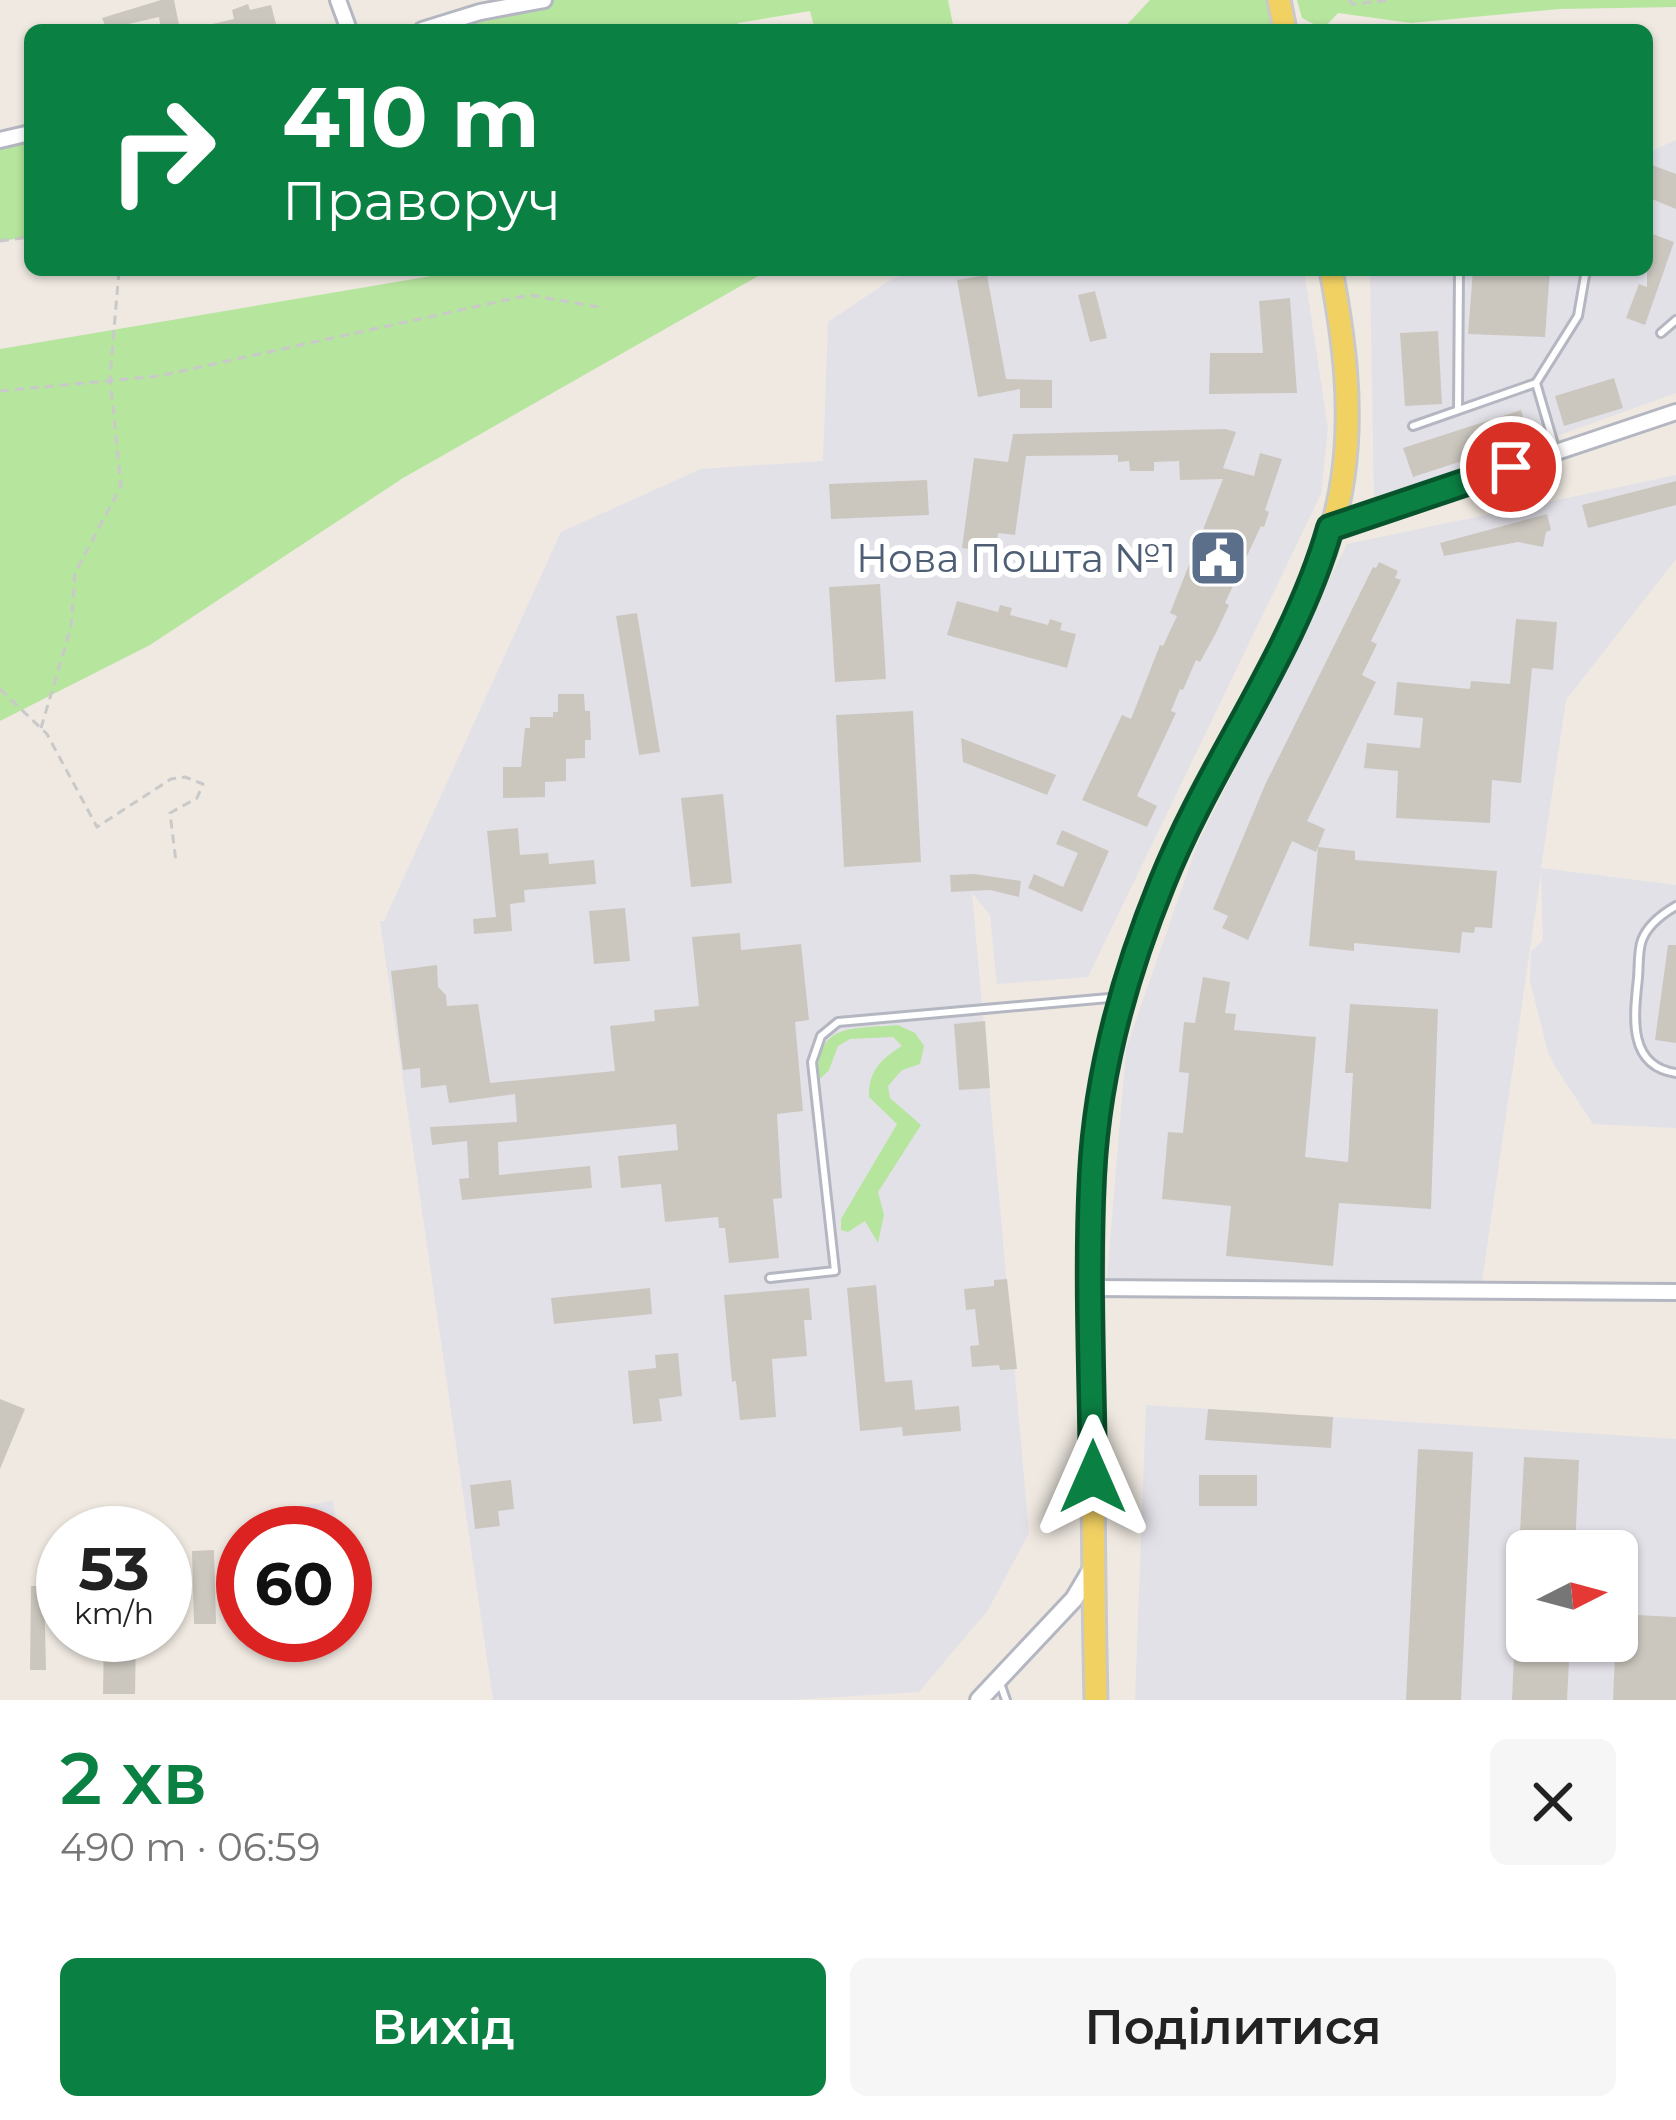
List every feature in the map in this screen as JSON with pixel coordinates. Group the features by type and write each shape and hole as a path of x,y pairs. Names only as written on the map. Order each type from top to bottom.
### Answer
{"main road":[{"path":"1096,1700 1092,1173 1109,1050 1162,884 1197,802 1320,564 1343,481 1348,415 1345,344 1332,276"}],"street":[{"path":"436,24 480,6 544,0"},
{"path":"1330,528 1676,412"},
{"path":"1092,1288 1676,1292"},
{"path":"979,1700 1074,1599 1093,1566"}],"lane":[{"path":"1458,410 1459,276"},
{"path":"1413,426 1536,383 1578,316 1585,276"},
{"path":"1661,333 1676,320"},
{"path":"1536,383 1556,452"},
{"path":"1676,906 1658,916 1642,940 1633,1027 1643,1054 1660,1071 1676,1073"},
{"path":"770,1277 835,1271 812,1062 820,1036 838,1022 1123,997"},
{"path":"999,1679 1006,1700"}],"path":[{"path":"1349,0 1353,4 1390,0"},
{"path":"41,728 71,627 75,572 121,486 111,381 119,276"},
{"path":"0,391 159,376 529,295 604,308"},
{"path":"0,688 41,728 97,827 171,779 185,777 203,784 197,798 170,813 176,862"}],"shaded area":[{"path":"1676,140 1676,393 1374,502 1370,276 1653,276 1653,150"},
{"path":"1305,276 1328,429 1321,494 1088,977 997,984 990,915 972,893 1029,1533 988,1610 919,1692 790,1700 493,1700 380,921 384,921 561,532 701,469 823,461 828,322 892,279"},
{"path":"1676,475 1676,559 1566,700 1541,868 1676,885 1676,1128 1593,1124 1556,1068 1530,981 1531,952 1543,940 1541,873 1482,1281 1107,1278 1126,1049 1197,845 1347,544"},
{"path":"1146,1405 1676,1439 1676,1700 1135,1700"}],"green space":[{"path":"533,0 948,0 953,24 813,24 810,11 738,24 450,24"},
{"path":"1150,0 1270,0 1276,24 1128,24"},
{"path":"1297,0 1676,0 1676,7 1559,9 1411,23 1338,13 1328,24 1302,18"},
{"path":"24,134 24,238 0,241 0,140"},
{"path":"432,276 758,276 403,478 150,645 0,721 0,349"},
{"path":"898,1025 915,1033 924,1046 920,1064 902,1070 888,1086 890,1098 921,1125 878,1192 884,1215 878,1243 865,1221 848,1232 841,1230 841,1219 897,1124 869,1097 869,1088 878,1066 902,1046 893,1037 850,1039 838,1046 829,1070 818,1081 819,1062 830,1038 840,1032"}],"building":[{"path":"174,0 179,24 160,24 159,17 104,24 102,18"},
{"path":"248,4 250,10 271,5 276,24 212,24 234,19 232,10"},
{"path":"1653,165 1676,174 1676,209 1653,199"},
{"path":"1653,234 1674,242 1645,325 1626,318 1639,284 1647,287 1647,276 1653,276"},
{"path":"987,276 1006,379 1052,380 1052,408 1020,408 1020,389 978,397 957,280"},
{"path":"1473,276 1550,276 1545,337 1468,334"},
{"path":"1095,291 1107,338 1090,342 1078,295"},
{"path":"1290,298 1297,393 1209,394 1210,353 1263,353 1259,301"},
{"path":"1438,331 1442,404 1405,406 1400,333"},
{"path":"1614,378 1623,408 1564,426 1555,396"},
{"path":"1521,410 1530,439 1413,477 1403,448"},
{"path":"1236,432 1223,468 1254,476 1260,453 1282,459 1264,527 1225,603 1229,605 1216,633 1180,689 1171,711 1176,713 1137,796 1157,806 1147,827 1082,800 1122,715 1131,719 1160,645 1177,616 1170,613 1223,479 1180,480 1179,461 1154,462 1154,471 1130,471 1129,461 1118,462 1118,455 1026,456 1015,535 998,533 996,552 962,548 974,458 1008,462 1013,434"},
{"path":"927,480 929,515 831,519 829,484"},
{"path":"1676,481 1676,505 1588,528 1582,505"},
{"path":"1547,514 1551,530 1546,532 1543,547 1518,542 1444,556 1440,543"},
{"path":"1379,562 1398,571 1395,578 1401,580 1371,641 1377,644 1362,675 1376,682 1307,821 1325,829 1316,852 1292,841 1248,940 1222,928 1228,916 1213,909 1265,785"},
{"path":"880,584 886,679 835,682 829,587"},
{"path":"957,601 998,612 1000,605 1012,608 1010,615 1048,625 1050,619 1062,623 1060,630 1076,634 1067,668 947,635"},
{"path":"637,613 660,752 639,755 616,616"},
{"path":"1516,619 1557,622 1553,670 1532,668 1521,783 1492,780 1490,823 1396,818 1398,771 1364,768 1367,743 1420,748 1423,718 1394,715 1397,682 1470,689 1471,681 1510,684"},
{"path":"558,694 584,694 591,740 585,740 585,758 566,759 566,781 545,782 545,797 503,798 503,767 521,767 530,717 553,717 558,712"},
{"path":"913,711 921,862 844,867 836,715"},
{"path":"961,738 1056,775 1047,795 963,762"},
{"path":"723,794 732,883 691,887 681,798"},
{"path":"518,828 520,855 548,853 549,864 594,860 596,884 524,890 525,902 510,904 512,931 474,934 473,919 496,917 487,831"},
{"path":"1062,830 1109,851 1082,912 1028,888 1034,874 1063,887 1078,853 1056,844"},
{"path":"1318,847 1355,851 1355,860 1497,871 1492,928 1462,932 1460,953 1354,943 1354,951 1309,946"},
{"path":"950,875 1021,881 1019,897 990,890 951,892"},
{"path":"625,908 630,961 594,964 589,911"},
{"path":"740,933 741,950 801,944 809,1020 795,1022 803,1111 777,1114 782,1198 773,1199 779,1258 729,1263 725,1228 719,1228 718,1217 665,1222 661,1184 621,1188 618,1156 678,1150 676,1124 498,1142 499,1175 590,1166 592,1188 462,1200 459,1179 469,1178 467,1141 432,1145 430,1127 517,1122 515,1094 449,1103 446,1085 421,1088 420,1068 403,1070 391,971 437,965 438,987 446,995 447,1006 478,1004 490,1083 615,1071 610,1026 655,1021 654,1010 699,1006 692,937"},
{"path":"1668,945 1676,945 1676,1043 1655,1040"},
{"path":"1203,977 1230,982 1225,1013 1236,1014 1234,1030 1316,1037 1305,1157 1348,1162 1353,1073 1345,1073 1350,1004 1438,1009 1431,1209 1339,1203 1333,1266 1226,1256 1231,1206 1162,1199 1168,1132 1183,1133 1189,1073 1179,1072 1184,1022 1195,1023"},
{"path":"985,1021 990,1088 959,1090 954,1024"},
{"path":"1007,1279 1017,1369 972,1367 970,1346 979,1345 975,1309 966,1310 964,1289 994,1286 994,1280"},
{"path":"876,1285 885,1382 912,1380 915,1410 959,1406 961,1431 903,1436 902,1427 860,1431 847,1288"},
{"path":"650,1288 652,1314 554,1324 551,1298"},
{"path":"809,1288 812,1320 804,1320 807,1356 772,1359 776,1417 740,1420 724,1295"},
{"path":"678,1353 682,1396 659,1399 662,1421 633,1424 628,1371 656,1368 655,1355"},
{"path":"0,1399 25,1409 0,1469"},
{"path":"1208,1409 1333,1417 1331,1448 1205,1440"},
{"path":"1418,1449 1473,1452 1461,1700 1406,1700"},
{"path":"1524,1457 1579,1460 1576,1530 1520,1530"},
{"path":"1199,1475 1257,1475 1257,1506 1199,1506"},
{"path":"511,1480 514,1509 498,1511 500,1526 475,1529 470,1485"},
{"path":"214,1550 216,1624 194,1624 192,1551"},
{"path":"31,1586 36,1586 36,1662 46,1662 46,1670 30,1670"},
{"path":"1638,1615 1676,1617 1676,1700 1613,1700 1615,1662 1638,1662"},
{"path":"104,1662 136,1662 135,1694 103,1694"},
{"path":"1514,1662 1569,1662 1567,1700 1512,1700"}],"place":[{"name":"Нова Пошта №1","path":"1218,558"}],"route":[{"path":"1093,1477 1092,1173 1109,1050 1130,970 1162,884 1197,802 1294,622 1330,528 1511,467"}]}
